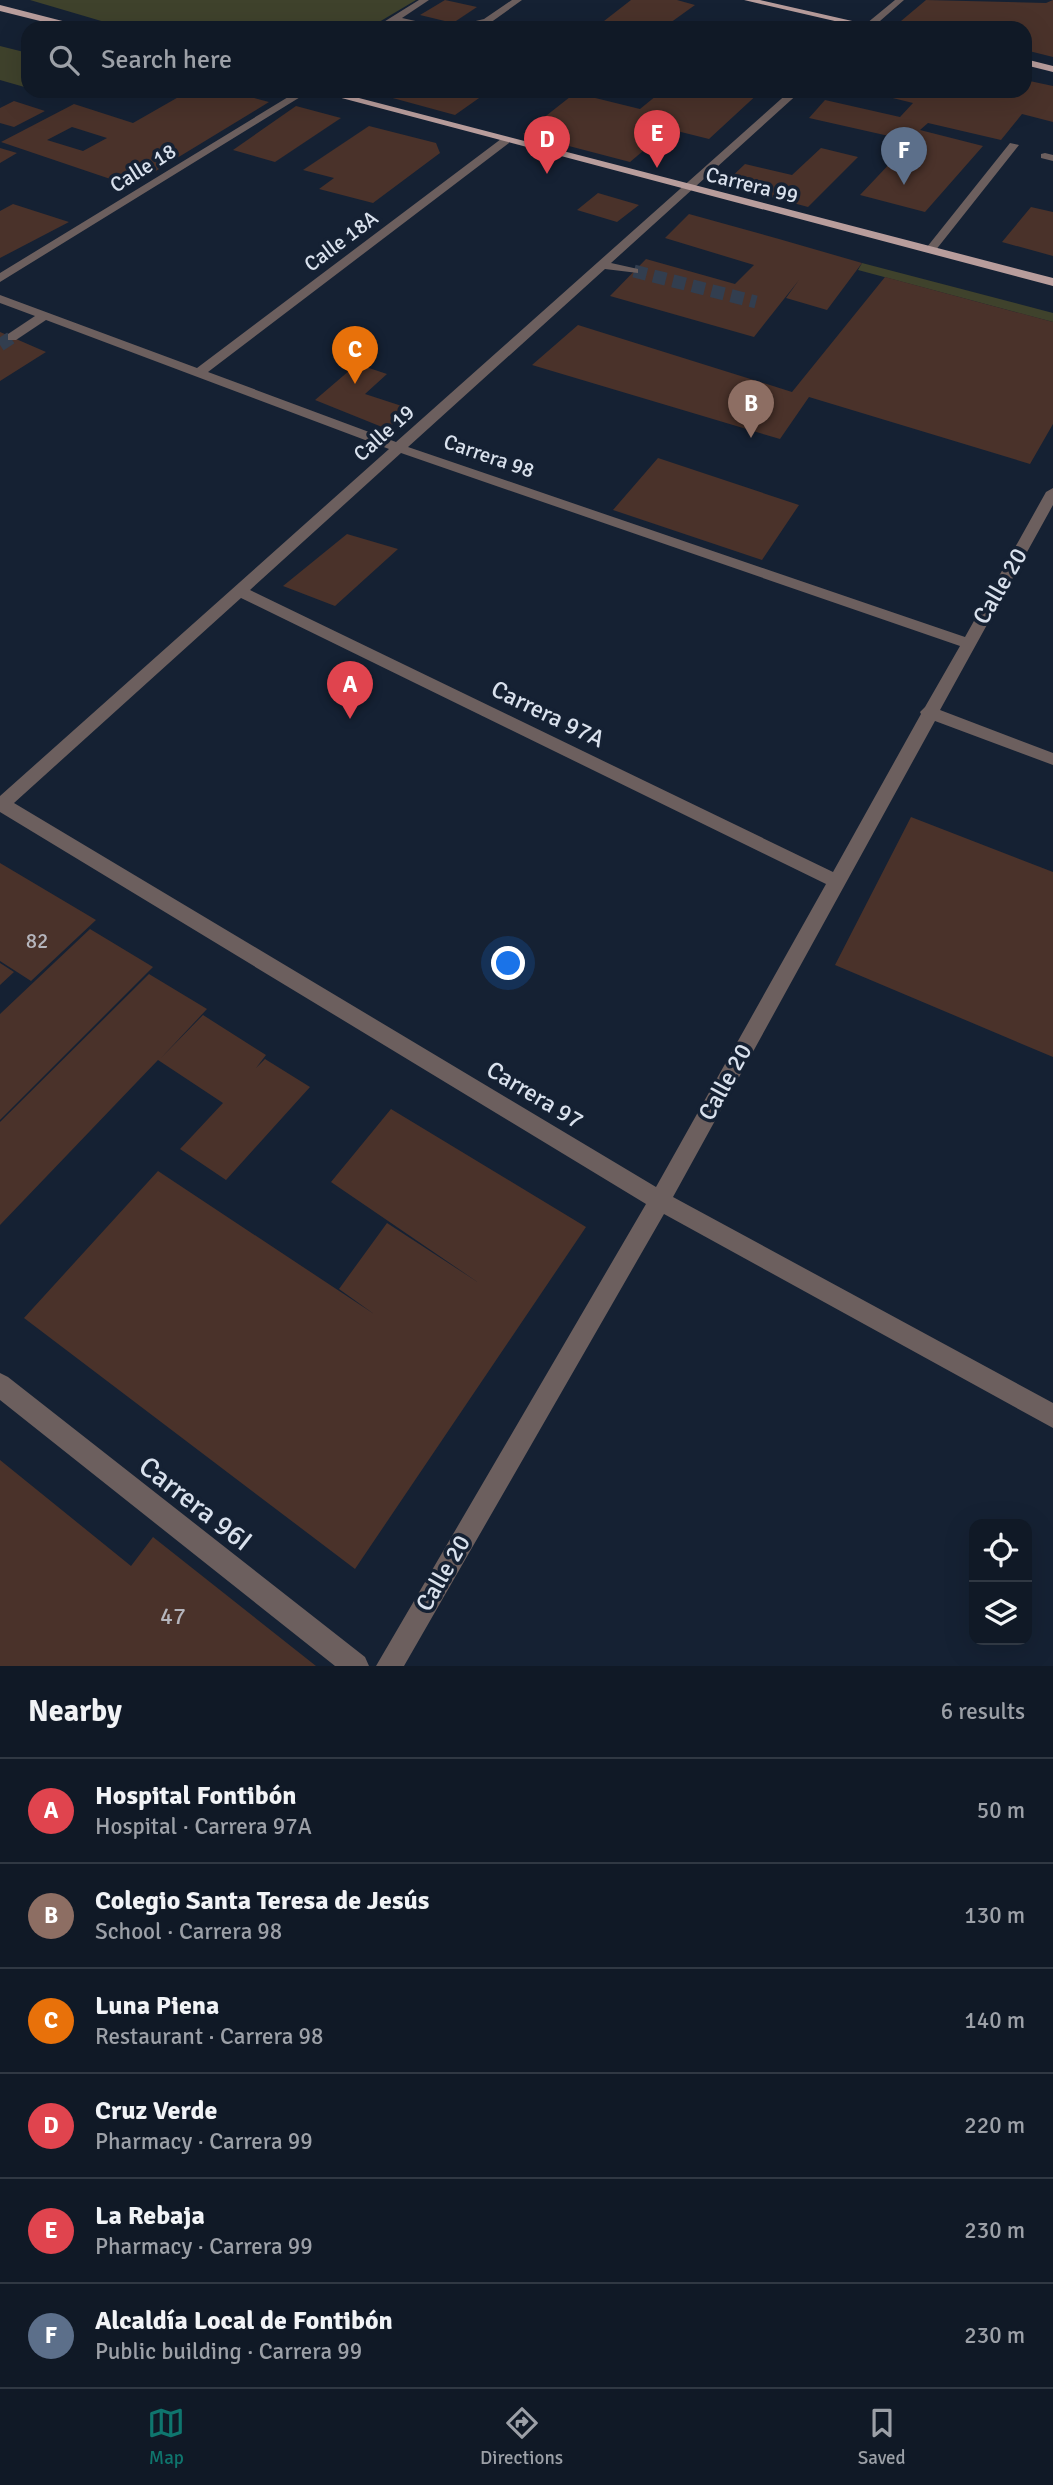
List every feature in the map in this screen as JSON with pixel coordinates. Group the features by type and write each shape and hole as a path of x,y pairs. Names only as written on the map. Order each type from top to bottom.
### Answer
{"main road":[{"path":"748,0 844,21"},
{"path":"0,8 51,21"},
{"path":"1032,64 1053,69"},
{"name":"Carrera 99","path":"346,98 1053,282"}],"street":[{"path":"391,21 425,0"},
{"path":"487,21 518,0"},
{"path":"877,21 900,0"},
{"path":"394,19 405,21"},
{"name":"Calle 18","path":"0,278 294,98"},
{"name":"Calle 19","path":"1,804 788,98"},
{"name":"Calle 18A","path":"199,373 505,141"},
{"path":"931,249 1014,145"},
{"path":"603,265 635,271"},
{"name":"Carrera 98","path":"0,299 399,448 967,643"},
{"path":"12,337 44,316"},
{"name":"Calle 20","path":"389,1666 660,1201 928,712 1053,492"},
{"name":"Carrera 97A","path":"239,591 836,881"},
{"path":"928,712 1053,759"},
{"name":"Carrera 97","path":"1,804 660,1201 1053,1416"},
{"name":"Carrera 96I","path":"0,1385 356,1666"}],"green space":[{"path":"30,0 416,0 381,21 101,21"},
{"path":"0,46 21,51 21,86 0,80"},
{"path":"862,263 1053,313 1053,322 858,270"}],"building":[{"path":"445,0 477,7 456,21 420,15"},
{"path":"631,0 677,0 695,5 673,21 604,21"},
{"path":"926,0 1046,3 1053,0 1053,57 1032,52 1032,21 901,21"},
{"path":"1032,82 1053,86 1053,122 1022,114 1001,140 928,123 920,130 983,146 925,212 860,195 911,141 809,118 825,100 900,117 913,103 893,98 1032,98"},
{"path":"177,98 254,98 269,102 131,186 1,142 74,104 133,123","holes":["72,127 107,138 83,151 47,140"]},
{"path":"393,98 479,98 455,115"},
{"path":"569,98 595,98 640,109 653,98 753,98 709,139 669,129 630,162 523,134"},
{"path":"14,101 45,111 14,127 0,123 0,108"},
{"path":"296,106 341,118 275,162 233,150"},
{"path":"369,126 436,143 440,153 373,203 319,189 334,178 303,170"},
{"path":"0,148 17,153 0,163"},
{"path":"821,148 858,157 808,207 724,184 745,164 792,175"},
{"path":"598,193 639,205 617,222 577,210"},
{"path":"13,204 69,222 0,258 0,211"},
{"path":"1031,207 1053,212 1053,256 1002,242"},
{"path":"689,214 862,263 827,310 786,298 799,280 754,337 610,296 646,259 735,284 754,265 665,238"},
{"path":"885,277 1053,322 1053,424 1030,464 809,397 780,439 532,365 578,325 792,392"},
{"path":"0,332 46,352 0,381"},
{"path":"357,364 387,374 365,394 411,409 387,429 315,400"},
{"path":"658,458 799,505 762,560 613,510"},
{"path":"347,534 398,549 335,606 283,586"},
{"path":"911,817 1053,872 1053,1057 835,965"},
{"path":"0,863 96,920 31,981 0,961"},
{"path":"90,929 153,967 0,1120 0,1014"},
{"path":"0,963 14,972 0,985"},
{"path":"149,974 207,1009 160,1059 203,1015 266,1055 256,1068 265,1059 310,1087 226,1180 180,1149 223,1103 158,1060 0,1225 0,1122"},
{"path":"391,1109 586,1227 355,1569 24,1318 158,1171 374,1314 339,1289 387,1223 479,1283 331,1182"},
{"path":"0,1460 131,1566 153,1537 316,1666 0,1666"}],"tunnel":[{"path":"634,271 756,302"},
{"path":"0,345 12,337"}],"place":[{"name":"La Rebaja","path":"657,168"},
{"name":"Cruz Verde","path":"547,174"},
{"name":"Alcaldía Local de Fontibón","path":"904,185"},
{"name":"Luna Piena","path":"355,384"},
{"name":"Colegio Santa Teresa de Jesús","path":"751,438"},
{"name":"Hospital Fontibón","path":"350,719"}]}
